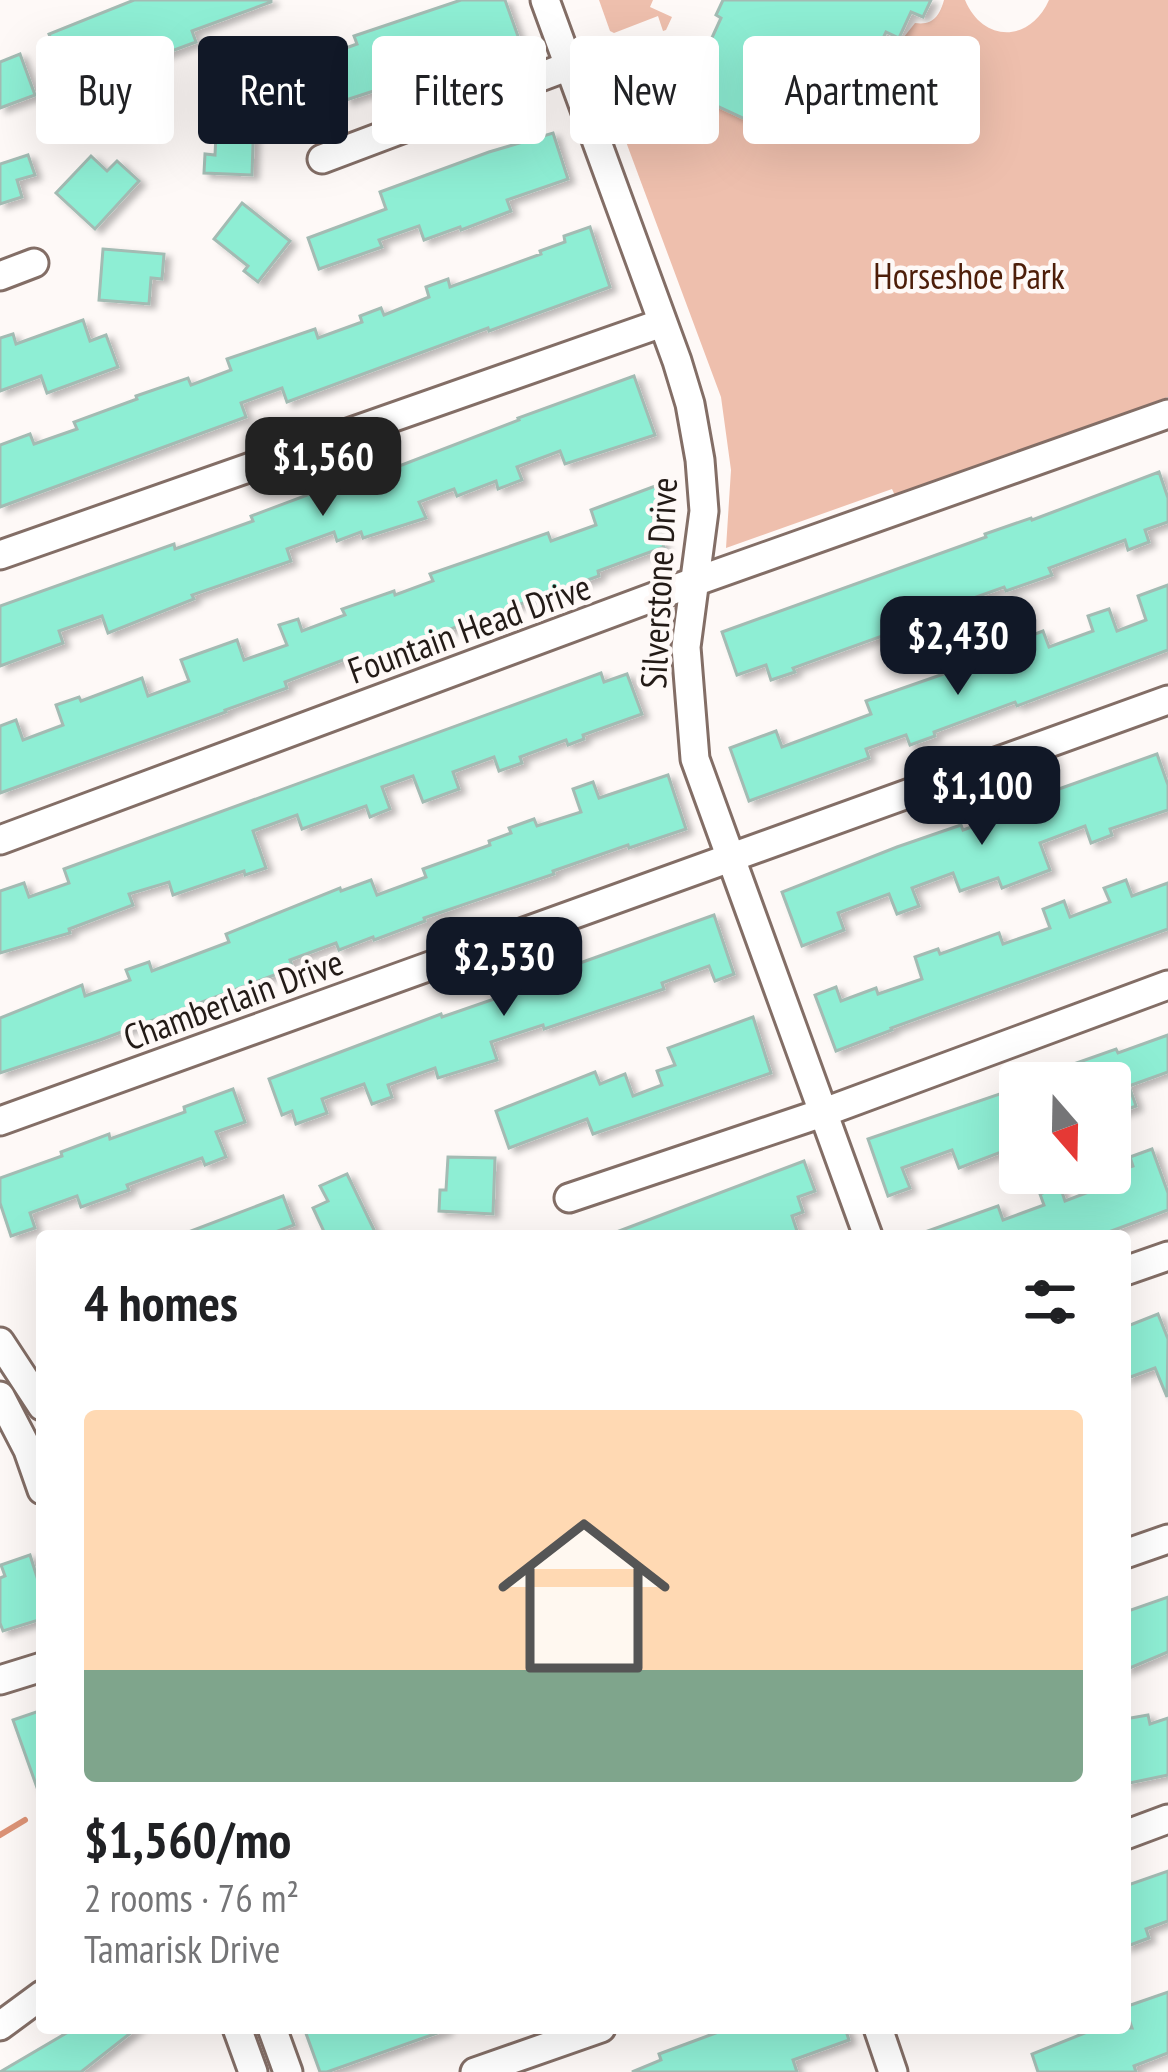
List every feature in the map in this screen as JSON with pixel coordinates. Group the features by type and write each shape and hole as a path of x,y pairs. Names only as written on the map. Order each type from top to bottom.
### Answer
{"street":[{"name":"Silverstone Drive","path":"545,0 690,404 704,511 686,646 694,759 866,1230"},
{"path":"322,159 569,66"},
{"path":"0,276 34,263"},
{"path":"0,555 662,322"},
{"name":"Fountain Head Drive","path":"0,840 694,582 1168,414"},
{"name":"Chamberlain Drive","path":"0,1121 1168,700"},
{"path":"568,1198 822,1114 1168,985"},
{"path":"1131,1269 1168,1256"},
{"path":"0,1342 36,1392"},
{"path":"36,1397 3,1401 36,1473"},
{"path":"1131,1553 1168,1539"},
{"path":"0,1680 36,1669"},
{"path":"1131,1833 1168,1820"},
{"path":"0,2026 36,2000"},
{"path":"239,2034 253,2072"},
{"path":"274,2034 288,2072"},
{"path":"476,2072 584,2034"},
{"path":"880,2034 893,2072"}],"green space":[{"path":"599,0 653,0 650,7 672,17 663,31 658,16 614,33"},
{"name":"Horseshoe Park","path":"944,0 965,0 983,24 1007,32 1030,24 1049,0 1168,0 1168,397 896,498 892,489 726,548 731,470 721,397 627,144 719,144 719,106 743,117 743,144 980,144 980,36 905,36 915,23 927,23"}],"building":[{"path":"134,0 271,0 192,31 196,42 174,50 174,36 49,34"},
{"path":"461,0 505,0 518,36 372,36 372,92 348,99 348,47 357,44 354,36"},
{"path":"723,0 931,0 923,17 911,12 900,36 886,32 884,36 743,36 743,118 719,107 719,36 713,36 721,18 716,15"},
{"path":"20,54 35,95 0,108 0,62"},
{"path":"553,133 568,179 507,200 511,211 461,230 424,240 419,226 379,240 382,247 319,269 308,238 386,209 380,192 516,144 546,144 546,135"},
{"path":"216,144 253,144 252,175 204,173 205,154 215,155"},
{"path":"28,155 35,175 17,180 22,197 0,204 0,164"},
{"path":"91,156 107,171 117,161 139,181 95,229 56,193"},
{"path":"242,203 290,241 258,282 244,271 248,266 214,239"},
{"path":"590,227 610,287 287,402 282,388 241,403 246,417 0,507 0,445 30,434 34,444 77,429 74,422 136,396 188,378 191,385 231,370 227,359 315,329 318,338 362,322 360,316 381,308 384,315 429,297 426,287 448,279 450,287 541,254 565,242 564,236"},
{"path":"103,249 164,254 162,279 151,278 149,304 99,300"},
{"path":"83,320 90,341 106,335 118,367 47,393 41,376 0,391 0,338 13,334 16,344"},
{"path":"634,376 655,435 565,464 560,451 517,467 522,480 498,489 496,481 457,496 454,489 419,502 426,518 363,538 361,532 337,541 334,532 287,549 291,561 192,595 194,599 108,633 102,616 59,631 63,643 0,666 0,606 253,521 251,516 366,473 368,478"},
{"path":"1159,472 1168,498 1168,522 1145,530 1149,542 1128,550 1125,540 1049,568 1052,575 923,616 924,621 771,680 766,665 737,675 722,632"},
{"path":"658,485 665,507 651,512 664,547 598,571 599,576 361,661 359,654 285,682 287,688 226,712 0,793 0,726 16,720 23,740 63,725 56,705 79,697 81,701 142,678 148,696 189,681 181,660 237,640 244,660 287,645 279,625 298,619 302,631 345,615 342,609 433,581 430,574 548,533 551,541 596,525 591,510"},
{"path":"1168,585 1168,650 1017,706 1015,702 910,745 906,735 866,749 869,758 749,801 730,748 776,731 782,747 871,714 866,701 998,655 996,649 1043,631 1049,647 1093,631 1088,616 1109,609 1117,631 1146,620 1138,596"},
{"path":"601,673 604,682 627,674 642,714 568,745 566,740 520,757 522,763 499,771 494,757 453,772 459,789 423,802 413,776 382,787 390,809 370,817 366,806 302,829 297,815 253,831 266,868 173,895 169,882 129,894 133,905 69,929 70,933 0,953 0,891 24,883 29,897 69,883 64,869"},
{"path":"1157,754 1168,785 1168,810 1110,829 1112,835 1091,843 1085,826 1040,843 1050,870 1002,888 998,878 960,891 953,873 912,888 919,906 897,914 889,894 838,913 844,930 802,946 782,892 897,847 1044,801 1042,795"},
{"path":"668,775 686,829 553,871 374,940 339,950 336,943 290,960 293,968 0,1073 0,1018 82,985 85,996 130,980 126,970 149,962 152,971 229,942 226,934 340,888 371,880 377,895 426,877 423,869 490,845 489,841 511,833 509,828 534,819 537,826 581,812 573,789 593,782 599,798"},
{"path":"1126,880 1132,896 1168,883 1168,929 836,1051 815,995 836,987 841,1001 922,979 915,957 938,949 940,954 999,933 1003,944 1050,928 1043,909 1064,901 1070,917 1110,902 1104,888"},
{"path":"714,915 734,974 715,981 709,966 662,983 664,989 491,1042 497,1060 438,1078 435,1068 388,1085 392,1097 372,1104 364,1084 322,1099 327,1113 296,1124 292,1111 282,1115 269,1079"},
{"path":"753,1017 771,1073 593,1134 587,1119 509,1148 496,1111 595,1072 600,1084 625,1074 633,1096 662,1085 657,1071 675,1065 668,1048"},
{"path":"1168,1035 1168,1072 1131,1085 1131,1062 1079,1062 1116,1049 1118,1053"},
{"path":"233,1089 245,1122 216,1132 226,1157 205,1165 202,1158 81,1207 77,1196 30,1213 35,1228 11,1236 0,1203 0,1178 109,1134 110,1139 185,1112 184,1107"},
{"path":"999,1094 999,1153 959,1168 952,1150 902,1168 910,1188 888,1196 868,1139"},
{"path":"1152,1149 1168,1193 1168,1210 1114,1230 930,1230 998,1206 1003,1220 1044,1205 1040,1194 1063,1194 1065,1201 1084,1194 1131,1194 1131,1157"},
{"path":"448,1157 495,1158 493,1214 439,1211"},
{"path":"804,1161 815,1191 798,1197 803,1212 792,1216 797,1230 622,1230"},
{"path":"347,1174 374,1230 323,1230 313,1208 328,1201 320,1186"},
{"path":"283,1196 294,1225 281,1230 194,1230"},
{"path":"1158,1314 1168,1339 1167,1397 1155,1368 1131,1377 1131,1325"},
{"path":"30,1555 36,1574 36,1621 3,1631 0,1578 5,1576 1,1565"},
{"path":"1168,1597 1168,1652 1131,1667 1131,1610"},
{"path":"36,1712 36,1785 13,1720"},
{"path":"1148,1715 1150,1724 1168,1718 1168,1775 1131,1783 1131,1718"},
{"path":"1168,1871 1168,1921 1146,1929 1149,1938 1131,1945 1131,1884"},
{"path":"1168,1992 1168,2053 1134,2066 1136,2072 1038,2072 1032,2054 1082,2034 1131,2034 1131,2005"},
{"path":"65,2034 129,2034 81,2072 0,2072"},
{"path":"306,2034 435,2034 327,2072 320,2072"},
{"path":"713,2034 847,2034 849,2040 793,2060 797,2072 632,2072 661,2060 659,2054"}],"waterway":[{"path":"0,1835 25,1820"}]}
